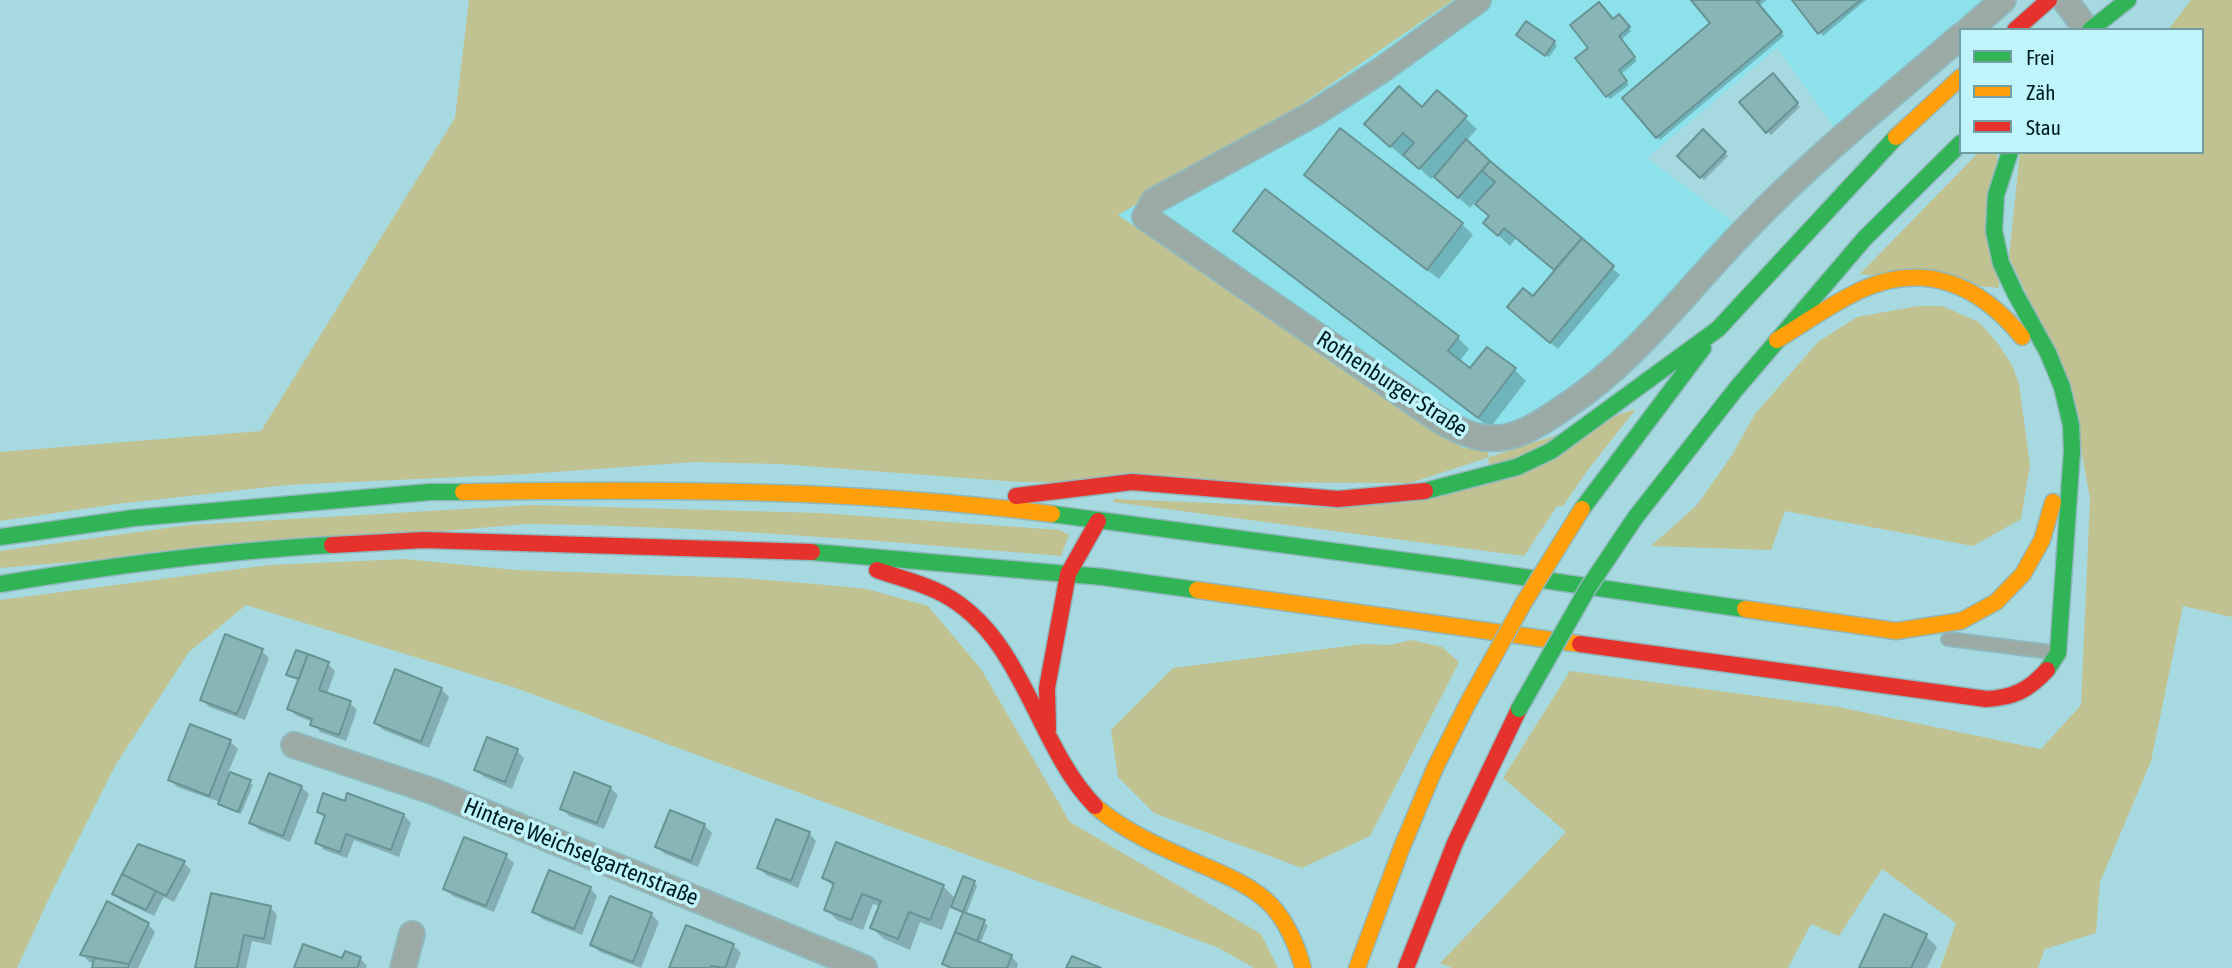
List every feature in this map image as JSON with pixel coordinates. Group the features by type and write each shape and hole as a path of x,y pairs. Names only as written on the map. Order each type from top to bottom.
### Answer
{"main road":[{"path":"2017,28 2049,0"},
{"path":"2091,28 2128,0"},
{"path":"1357,968 1435,768 1528,593 1582,509 1718,329 1903,130 1959,79"},
{"path":"1406,968 1455,843 1519,709 1588,588 1635,517 1777,340 1865,238 1959,145"},
{"path":"0,584 122,564 280,548 424,540 826,552 1116,579 1993,701 2012,698 2037,683 2048,671 2058,653 2072,428 2059,376 2044,343 2017,300 1997,252 1992,225 1993,200 2009,154"},
{"path":"0,537 134,518 430,492 654,489 965,503 1460,568 1896,631 1959,621 1987,608 2014,585 2034,559 2045,535 2053,505 2056,421 2039,368 2012,322 1975,292 1950,282 1902,278 1877,284 1852,295 1777,340"},
{"path":"965,503 1132,482 1338,499 1430,491 1517,467 1551,451 1718,329"},
{"path":"1048,731 1047,688 1068,574 1098,521"},
{"path":"826,552 945,595 971,613 1006,656 1077,788 1108,818 1149,842 1232,878 1266,900 1297,946 1303,968"}],"street":[{"name":"Rothenburger Straße","path":"1478,0 1383,69 1315,113 1154,201 1145,217 1438,419 1468,435 1488,440 1522,432 1541,422 1578,399 1613,370 1654,331 1746,228 1830,147 1959,39"},
{"path":"1971,28 2003,0"},
{"path":"2065,0 2086,28"},
{"name":"Hintere Weichselgartenstraße","path":"294,745 432,792 864,968"},
{"path":"402,968 412,934"}],"lane":[{"path":"1896,631 2058,653"}],"shaded area":[{"path":"1453,0 1992,0 1890,78 1834,127 1777,48 1647,158 1736,224 1606,363 1524,418 1503,428 1472,427 1463,448 1117,215 1273,124"}],"green space":[{"path":"469,0 1453,0 1273,124 1118,215 1463,448 1488,450 1489,466 1422,483 1019,482 779,464 695,462 526,474 287,485 117,504 0,521 0,452 261,431 455,118"},
{"path":"2191,0 2232,0 2232,617 2183,606 2151,761 2100,882 2096,933 2045,949 2038,968 1940,968 1956,923 1882,869 1839,936 1811,924 1788,968 1452,968 1440,963 1566,832 1503,778 1570,671 1838,707 2041,749 2081,705 2090,499 2070,386 2009,257 2020,154 2204,154 2204,28 2170,28"},
{"path":"1977,154 1997,154 1999,288 1860,274"},
{"path":"1918,306 1942,306 1979,322 2012,365 2019,384 2030,465 2021,519 1973,546 1785,511 1771,550 1651,546 1697,505 1732,455 1755,414 1818,342 1857,317"},
{"path":"1636,409 1563,506 1557,506 1524,556 1113,502 1114,499 1334,508"},
{"path":"532,505 820,513 1060,530 1069,535 1061,556 728,531 527,524 0,568 0,551 189,525"},
{"path":"405,559 516,570 742,578 816,584 867,589 928,606 981,669 1070,822 1261,934 1278,968 1254,968 1219,948 516,688 246,605 189,652 116,764 17,968 0,968 0,600 269,565"},
{"path":"1412,640 1442,647 1459,662 1370,836 1302,868 1154,813 1118,777 1111,730 1173,668 1364,644 1389,645"}],"building":[{"path":"1691,0 1760,0 1757,2 1782,32 1656,138 1622,98 1710,23"},
{"path":"1792,0 1861,0 1818,34"},
{"path":"1599,2 1613,19 1619,14 1630,27 1619,36 1635,57 1619,70 1627,81 1606,97 1575,58 1588,48 1570,25"},
{"path":"1526,21 1555,41 1545,56 1516,35"},
{"path":"1773,73 1798,103 1766,133 1739,102"},
{"path":"1399,86 1422,107 1437,90 1467,116 1419,169 1403,155 1414,143 1403,133 1390,147 1364,124"},
{"path":"1340,128 1463,223 1427,270 1304,175"},
{"path":"1703,129 1726,152 1700,178 1677,156"},
{"path":"1466,139 1490,161 1458,198 1434,177"},
{"path":"1490,161 1582,238 1554,270 1504,228 1498,236 1483,223 1489,216 1475,204 1495,182 1482,171"},
{"path":"1265,189 1459,336 1448,351 1470,368 1487,347 1516,368 1478,418 1233,231"},
{"path":"1582,238 1614,266 1550,343 1507,307 1523,288 1533,296"},
{"path":"225,634 263,649 237,714 200,700"},
{"path":"296,650 308,654 299,679 286,675"},
{"path":"308,654 329,662 319,690 351,701 339,735 310,725 312,719 287,709"},
{"path":"395,669 442,688 421,742 374,723"},
{"path":"190,724 231,740 209,796 168,780"},
{"path":"487,737 518,749 505,782 474,770"},
{"path":"230,772 251,780 238,812 218,804"},
{"path":"574,772 611,787 597,823 560,809"},
{"path":"269,773 302,786 283,836 249,823"},
{"path":"323,793 345,801 347,793 404,814 391,850 346,834 340,852 315,843 325,815 317,812"},
{"path":"670,810 705,824 691,861 655,847"},
{"path":"776,819 810,832 791,881 757,868"},
{"path":"464,837 507,854 486,906 443,889"},
{"path":"836,842 944,885 930,920 909,912 898,939 870,928 881,901 862,894 851,920 824,910 834,883 822,878"},
{"path":"138,844 185,861 166,896 122,874"},
{"path":"549,870 591,887 574,929 532,912"},
{"path":"122,874 156,891 146,910 112,894"},
{"path":"963,876 975,881 963,912 951,907"},
{"path":"211,893 271,906 264,939 244,935 237,968 195,968"},
{"path":"610,896 652,913 633,962 590,945"},
{"path":"107,901 149,923 129,964 80,955"},
{"path":"963,912 985,920 977,941 955,932"},
{"path":"1884,914 1927,934 1911,968 1859,968"},
{"path":"686,925 734,944 725,968 669,968"},
{"path":"955,932 1012,955 1007,968 952,968 942,964"},
{"path":"303,944 342,958 345,951 361,957 357,968 294,968"},
{"path":"1072,956 1101,968 1066,968"},
{"path":"94,958 129,964 128,968 92,968"}],"traffic: fast":[{"path":"2093,28 2128,0"},
{"path":"1425,491 1517,467 1551,451 1718,329 1896,137"},
{"path":"1635,518 1736,389 1865,238 1959,145"},
{"path":"2009,154 1996,195 1994,231 2001,263 2048,353 2062,387 2071,425 2072,451 2058,653 2047,670"},
{"path":"1582,509 1703,348"},
{"path":"0,537 134,518 430,492 463,492"},
{"path":"1052,514 1745,609"},
{"path":"1519,709 1588,588 1635,518"},
{"path":"0,584 165,560 332,545"},
{"path":"812,552 1103,577 1197,590"}],"traffic: slow":[{"path":"1896,137 1959,79"},
{"path":"1777,340 1861,290 1907,278 1929,278 1950,283 1969,292 2006,319 2022,337"},
{"path":"463,492 758,492 905,500 1052,514"},
{"path":"1745,609 1896,631 1961,621 1996,602 2023,574 2042,540 2053,502"},
{"path":"1469,701 1523,604 1582,509"},
{"path":"1197,590 1580,644"},
{"path":"1357,968 1435,768 1469,701"},
{"path":"1095,806 1142,837 1235,880 1264,898 1287,928 1303,968"}],"traffic: jam":[{"path":"2017,28 2049,0"},
{"path":"1016,496 1132,482 1338,499 1425,491"},
{"path":"1048,729 1047,688 1068,574 1098,521"},
{"path":"332,545 424,540 812,552"},
{"path":"877,570 943,594 970,613 992,637 1011,664 1057,753 1095,806"},
{"path":"1580,644 1986,699 2020,692 2047,670"},
{"path":"1406,968 1455,843 1519,709"}]}
